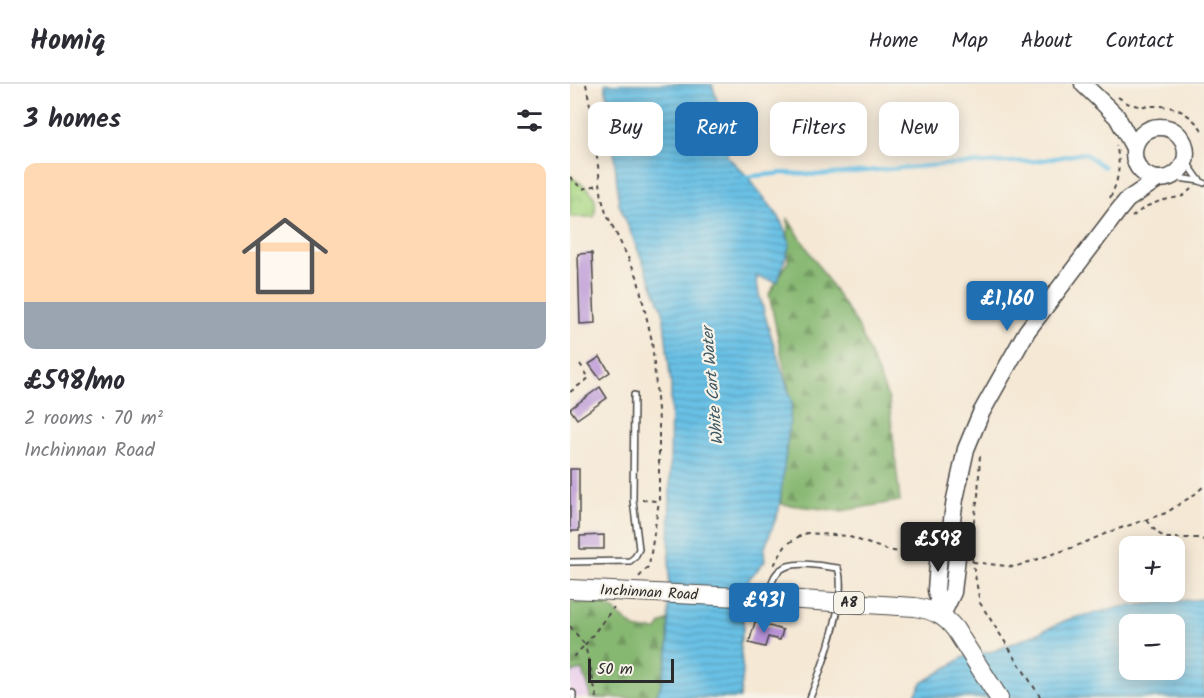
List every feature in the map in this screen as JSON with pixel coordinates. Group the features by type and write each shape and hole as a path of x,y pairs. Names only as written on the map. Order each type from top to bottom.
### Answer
{"main road":[{"name":"Inchinnan Road","path":"570,589 915,607 942,615"},
{"path":"942,615 959,635 999,698"}],"street":[{"path":"1083,84 1117,117 1134,148"},
{"path":"1117,117 1146,130"},
{"path":"1127,200 1165,178 1182,167 1185,160 1186,152 1182,137 1169,128 1154,127 1140,135 1134,148 1134,158 1143,173 1150,177 1165,178"},
{"path":"942,615 953,592 958,548 959,539 951,527 955,499 966,449 981,413 1028,331 1127,200 1138,168"}],"lane":[{"path":"1185,160 1202,182"},
{"path":"1165,178 1202,182"},
{"path":"570,562 630,561 639,549 633,500 634,395"},
{"path":"770,598 772,581 777,570 785,566 798,563 838,568 840,590 836,618 810,698"},
{"path":"570,692 573,693 573,698"}],"path":[{"path":"570,660 585,645 625,592 649,566 658,501 659,421 652,341 637,276 606,213 599,185 592,116 586,84"},
{"path":"1114,95 1129,104 1143,107 1169,106 1185,112 1204,133"},
{"path":"570,177 582,189 599,185"},
{"path":"1130,219 1145,207 1183,196 1202,182"},
{"path":"570,392 589,378 580,364"},
{"path":"972,533 978,495 980,453"},
{"path":"973,562 1014,567 1166,513 1204,486"},
{"path":"633,500 658,501"},
{"path":"1147,520 1157,533 1167,538 1204,540"},
{"path":"771,570 786,545 807,533 846,536 887,550 926,555"},
{"path":"972,556 980,603 1041,698"},
{"path":"570,626 585,645 597,698"}],"shaded area":[{"path":"582,670 590,691 590,698 570,698 570,673"}],"green space":[{"path":"570,176 594,196 594,217 570,217"},
{"path":"788,219 858,326 889,400 900,501 841,511 781,504 780,482 789,391 769,294 788,262"},
{"path":"570,602 605,603 637,630 657,630 662,623 669,620 668,654 656,698 590,698 590,691 582,670 570,673"}],"water":[{"name":"White Cart Water","path":"605,84 712,84 718,102 675,102 675,156 727,156 747,176 779,217 790,243 778,282 756,277 769,329 792,402 779,510 764,550 765,561 749,579 742,617 744,626 740,643 743,672 740,698 656,698 668,654 671,385 663,311 619,204 614,156 663,156 663,102 608,102"},
{"path":"1204,599 1204,698 913,698 922,683 964,657 994,651 1069,619 1121,607"}],"building":[{"path":"592,253 595,323 580,324 578,254"},
{"path":"600,357 610,372 600,379 589,364"},
{"path":"600,387 607,398 577,419 570,409"},
{"path":"570,469 579,469 579,531 570,531"},
{"path":"604,535 604,549 580,549 580,536"},
{"path":"755,622 783,630 780,640 768,637 765,647 749,643"}],"waterway":[{"path":"744,177 784,173 819,175 938,165 1038,161 1084,153 1104,167"}]}
